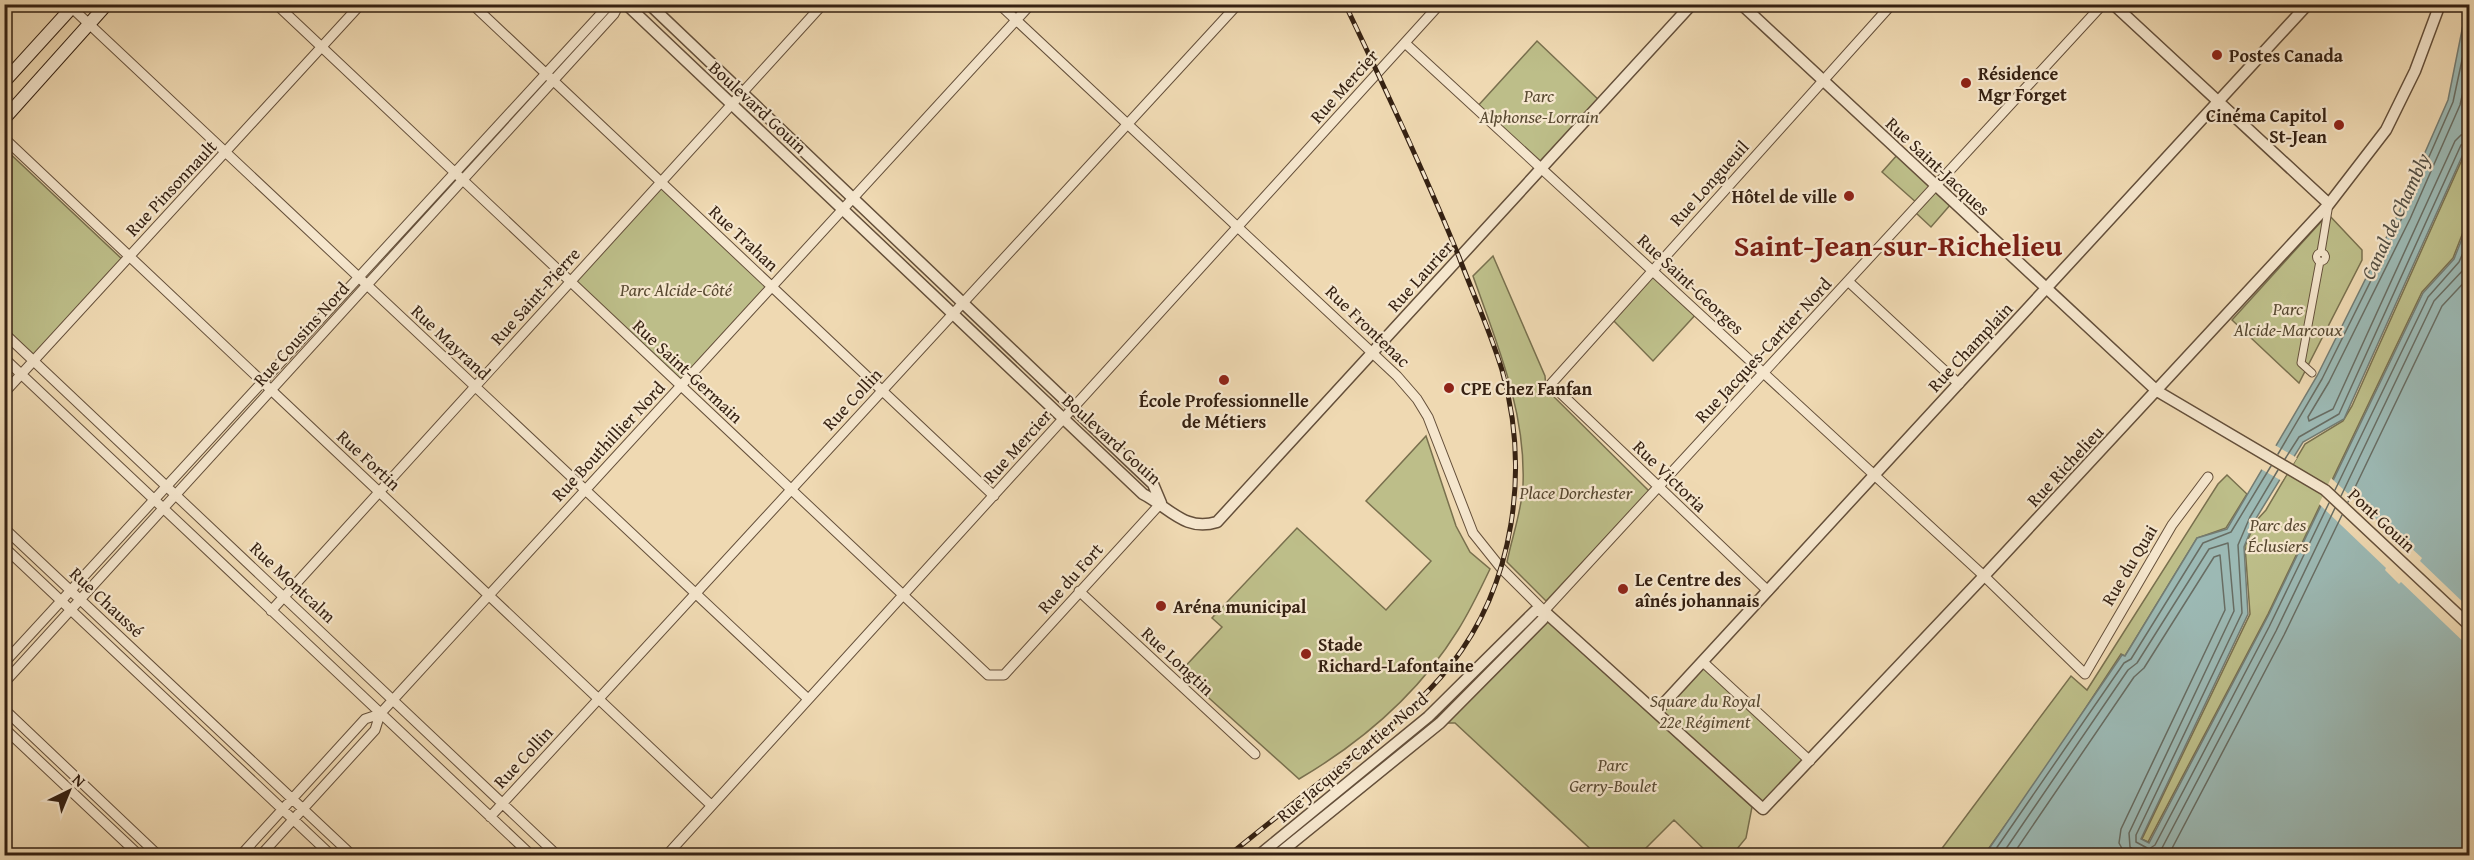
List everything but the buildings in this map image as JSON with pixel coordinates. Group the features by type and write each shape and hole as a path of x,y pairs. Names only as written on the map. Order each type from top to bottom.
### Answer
{"main road":[{"path":"4,119 106,4"},
{"path":"4,82 70,5"}],"street":[{"name":"Rue Saint-Germain","path":"276,4 988,675 1004,675"},
{"name":"Rue Pinsonnault","path":"4,393 361,4"},
{"name":"Rue Trahan","path":"472,4 994,496"},
{"name":"Rue Cousins Nord","path":"4,663 544,73 610,4"},
{"name":"Rue Cousins Nord","path":"4,683 614,14 619,4"},
{"name":"Boulevard Gouin","path":"626,4 1143,494 1161,503"},
{"name":"Boulevard Gouin","path":"649,4 1153,484 1161,503"},
{"name":"Rue Saint-Pierre","path":"271,611 823,4"},
{"name":"Rue Frontenac","path":"999,4 1374,352 1417,399 1428,417 1473,533 1501,568 1544,611 1656,712"},
{"name":"Rue Bouthillier Nord","path":"260,855 375,730 380,714 1031,4"},
{"name":"Rue Collin","path":"490,817 1238,4"},
{"name":"Rue Mercier","path":"666,855 1240,227 1440,4"},
{"name":"Rue Laurier","path":"1161,503 1186,523 1203,526 1217,522 1692,4"},
{"name":"Rue Saint-Jacques","path":"1741,4 2045,290 2157,392 2261,452"},
{"name":"Rue Longueuil","path":"1551,384 1892,4"},
{"name":"Rue Jacques-Cartier Nord","path":"1276,855 1440,723 1543,619 1544,611 2103,4"},
{"path":"2113,4 2329,204 2321,252 2316,257 2320,261 2301,363 2312,373"},
{"name":"Rue Champlain","path":"1656,712 2308,4"},
{"name":"Rue Richelieu","path":"1656,712 1763,809 2157,392 2329,204 2386,130 2399,107 2424,51 2440,4"},
{"name":"Rue Mayrand","path":"70,5 808,699"},
{"name":"Rue Saint-Georges","path":"1405,43 1984,576 2085,674"},
{"name":"Rue Fortin","path":"4,138 711,805"},
{"path":"1849,282 1959,384"},
{"name":"Rue Montcalm","path":"4,333 558,855"},
{"name":"Rue Montcalm","path":"4,358 532,855"},
{"name":"Rue Victoria","path":"1551,384 1658,489 1768,591"},
{"name":"Pont Gouin","path":"2261,452 2331,495 2469,626"},
{"name":"Rue du Quai","path":"2085,674 2172,525 2208,477"},
{"name":"Rue du Fort","path":"1004,675 1161,503"},
{"name":"Rue Chaussé","path":"4,528 353,855"},
{"name":"Rue Chaussé","path":"4,547 332,855"},
{"name":"Rue Longtin","path":"1079,591 1255,754"},
{"name":"Rue Jacques-Cartier Nord","path":"1257,855 1428,717 1535,611 1544,611"},
{"path":"1703,662 1809,760"},
{"path":"177,710 188,699"},
{"path":"4,709 159,855"},
{"name":"Rue Bouthillier Nord","path":"240,855 365,719 380,714"},
{"path":"4,728 140,855"},
{"path":"90,808 99,799"}],"green space":[{"name":"Parc Alphonse-Lorrain","path":"1537,41 1602,103 1542,169 1476,108"},
{"name":"Parc des Éclusiers","path":"2469,144 2469,217 2453,258 2422,292 2268,614 2148,842 2142,839 2250,614 2245,546 2256,521 2266,510 2305,444 2343,421 2352,406"},
{"path":"4,148 123,260 35,356 5,328"},
{"path":"1898,154 1933,186 1918,204 1882,172"},
{"name":"Parc Alcide-Côté","path":"660,182 772,287 681,387 570,282"},
{"path":"1936,191 1951,204 1931,227 1916,213"},
{"name":"Parc Alcide-Marcoux","path":"2328,214 2362,250 2362,260 2299,383 2232,320"},
{"name":"Place Dorchester","path":"1493,256 1545,376 1546,389 1649,491 1546,601 1507,562 1519,514 1523,485 1520,431 1508,378 1473,276"},
{"path":"1652,270 1698,312 1653,361 1610,317"},
{"name":"Stade Richard-Lafontaine","path":"1426,436 1456,526 1470,552 1490,569 1458,630 1426,675 1367,732 1299,779 1180,672 1222,627 1212,618 1297,528 1386,610 1431,561 1366,501"},
{"path":"2227,475 2247,494 2226,528 2197,538 2125,656 2121,654 2047,767 1984,855 1937,855 2071,676 2087,690 2218,484"},
{"name":"Parc Gerry-Boulet","path":"1547,620 1752,807 1746,838 1732,855 1710,855 1674,820 1639,855 1597,855 1455,723 1440,723"},
{"name":"Square du Royal 22e Régiment","path":"1703,662 1810,761 1763,809 1656,712"}],"water":[{"path":"2467,5 2469,5 2469,141 2344,419 2303,442 2255,520 2244,547 2248,614 2141,839 2149,843 2269,614 2423,293 2454,259 2469,221 2469,855 1984,856 2122,655 2125,656 2197,538 2227,529 2317,376 2398,214 2448,100"}],"pier":[{"path":"2273,444 2297,458 2282,481 2259,468"},
{"path":"2331,478 2406,547 2409,546 2422,558 2420,561 2469,608 2469,647 2401,582 2399,584 2385,570 2386,568 2319,504"}],"railway":[{"path":"1228,856 1390,726 1439,679 1472,634 1489,599 1502,562 1511,524 1515,486 1515,446 1502,370 1432,193 1345,4"}],"place":[{"name":"Postes Canada","path":"2217,55"},
{"name":"Résidence Mgr Forget","path":"1966,83"},
{"name":"Cinéma Capitol St-Jean","path":"2339,125"},
{"name":"Hôtel de ville","path":"1849,196"},
{"name":"École Professionnelle de Métiers","path":"1224,380"},
{"name":"CPE Chez Fanfan","path":"1449,388"},
{"name":"Le Centre des aînés johannais","path":"1623,589"},
{"name":"Aréna municipal","path":"1161,606"},
{"name":"Stade Richard-Lafontaine","path":"1306,654"}],"district":[{"name":"Saint-Jean-sur-Richelieu","path":"1898,245"}],"water label":[{"name":"Canal de Chambly","path":"2395,216"}]}
